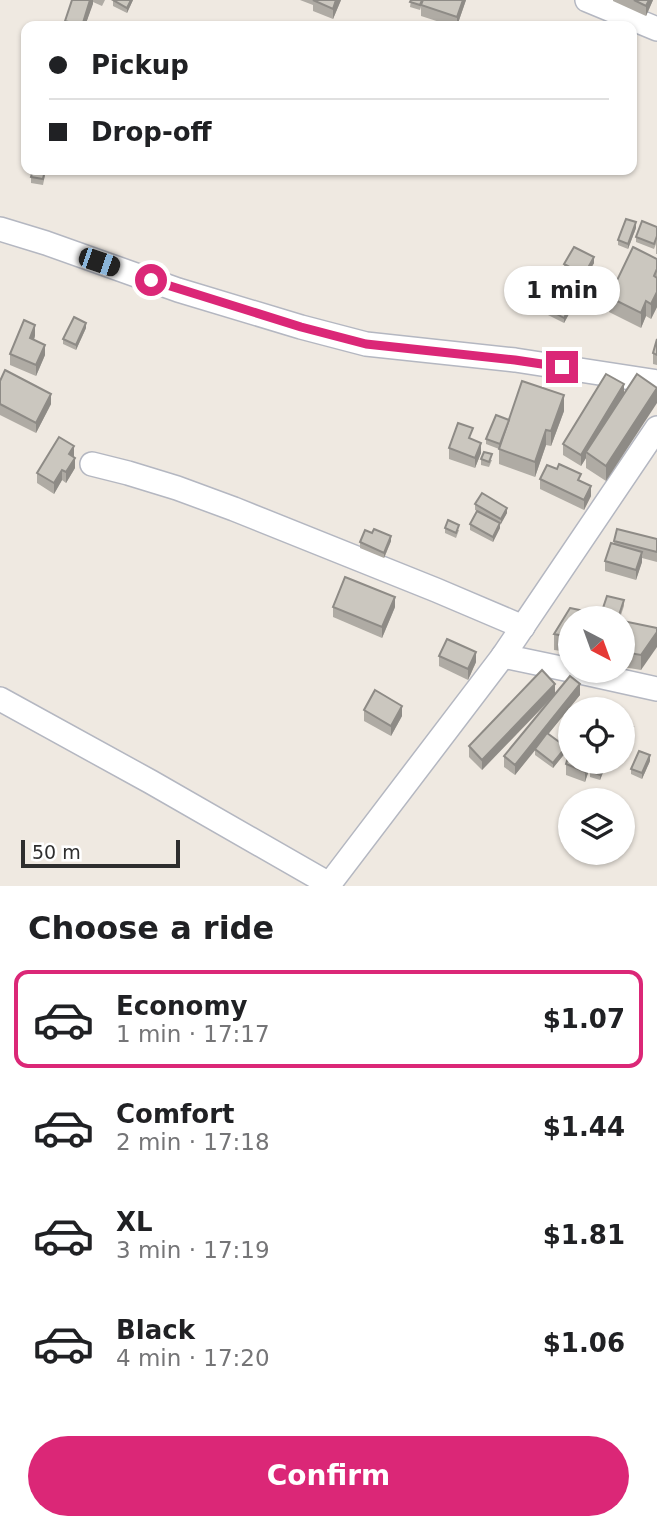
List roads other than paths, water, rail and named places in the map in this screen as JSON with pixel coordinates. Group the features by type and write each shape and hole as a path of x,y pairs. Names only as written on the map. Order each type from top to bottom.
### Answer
{"street":[{"path":"587,0 657,29"},
{"path":"0,229 178,290 366,344 515,360 657,382"},
{"path":"0,699 151,782 328,885 503,656 657,428"},
{"path":"92,464 128,472 245,513 523,626"},
{"path":"503,656 558,667"},
{"path":"630,683 657,689"}]}
